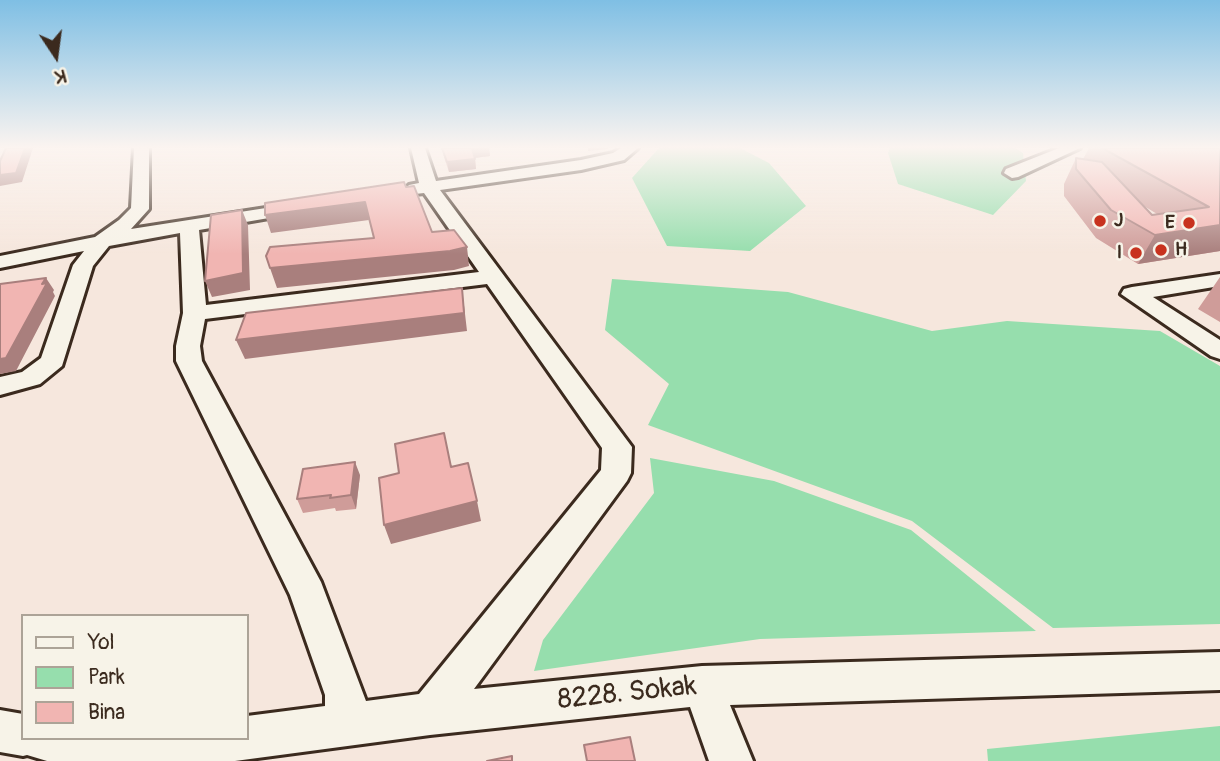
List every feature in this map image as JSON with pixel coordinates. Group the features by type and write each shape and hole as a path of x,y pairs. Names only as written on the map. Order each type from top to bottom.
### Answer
{"street":[{"path":"0,386 31,378 53,360 83,265 102,241 126,224 140,209 140,184"},
{"path":"416,184 416,189 492,277 617,447 616,472 430,715"},
{"path":"416,189 443,184"},
{"path":"0,262 102,241 321,205"},
{"path":"190,226 195,313 188,346 189,361 308,593 345,695 347,726"},
{"path":"0,279 83,265"},
{"path":"195,313 492,277"},
{"path":"1220,281 1132,294 1220,351"},
{"name":"8228. Sokak","path":"50,740 124,754 155,756 430,715 702,686 1220,671"},
{"path":"702,686 731,761"},
{"path":"0,731 21,735"}],"green space":[{"path":"635,184 787,184 806,206 750,251 667,246"},
{"path":"898,184 1024,184 993,215"},
{"path":"612,279 788,292 932,331 1007,321 1160,331 1220,366 1220,624 1053,628 912,521 648,425 669,384 605,330"},
{"path":"650,458 774,481 911,530 1036,631 760,639 534,671 543,640 654,493"},
{"path":"1220,726 1220,761 988,761 987,749"}],"building":[{"path":"405,184 406,187 414,186 432,232 454,230 467,247 450,251 270,268 266,256 270,247 374,238 365,202 265,215 265,203"},
{"path":"1088,184 1122,184 1152,215 1209,207 1166,184 1220,184 1220,225 1155,235 1111,210"},
{"path":"242,210 243,273 205,281 211,215"},
{"path":"46,278 42,284 47,283 6,358 0,359 0,284"},
{"path":"462,288 464,313 236,340 246,313"},
{"path":"444,433 451,467 468,463 477,501 384,525 379,478 399,473 395,444"},
{"path":"355,462 351,495 297,499 303,469"},
{"path":"630,737 635,761 587,761 584,745"},
{"path":"512,756 512,761 487,761"}],"place":[{"name":"J","path":"1100,221"},
{"name":"E","path":"1189,223"},
{"name":"H","path":"1161,250"},
{"name":"I","path":"1136,253"}]}
